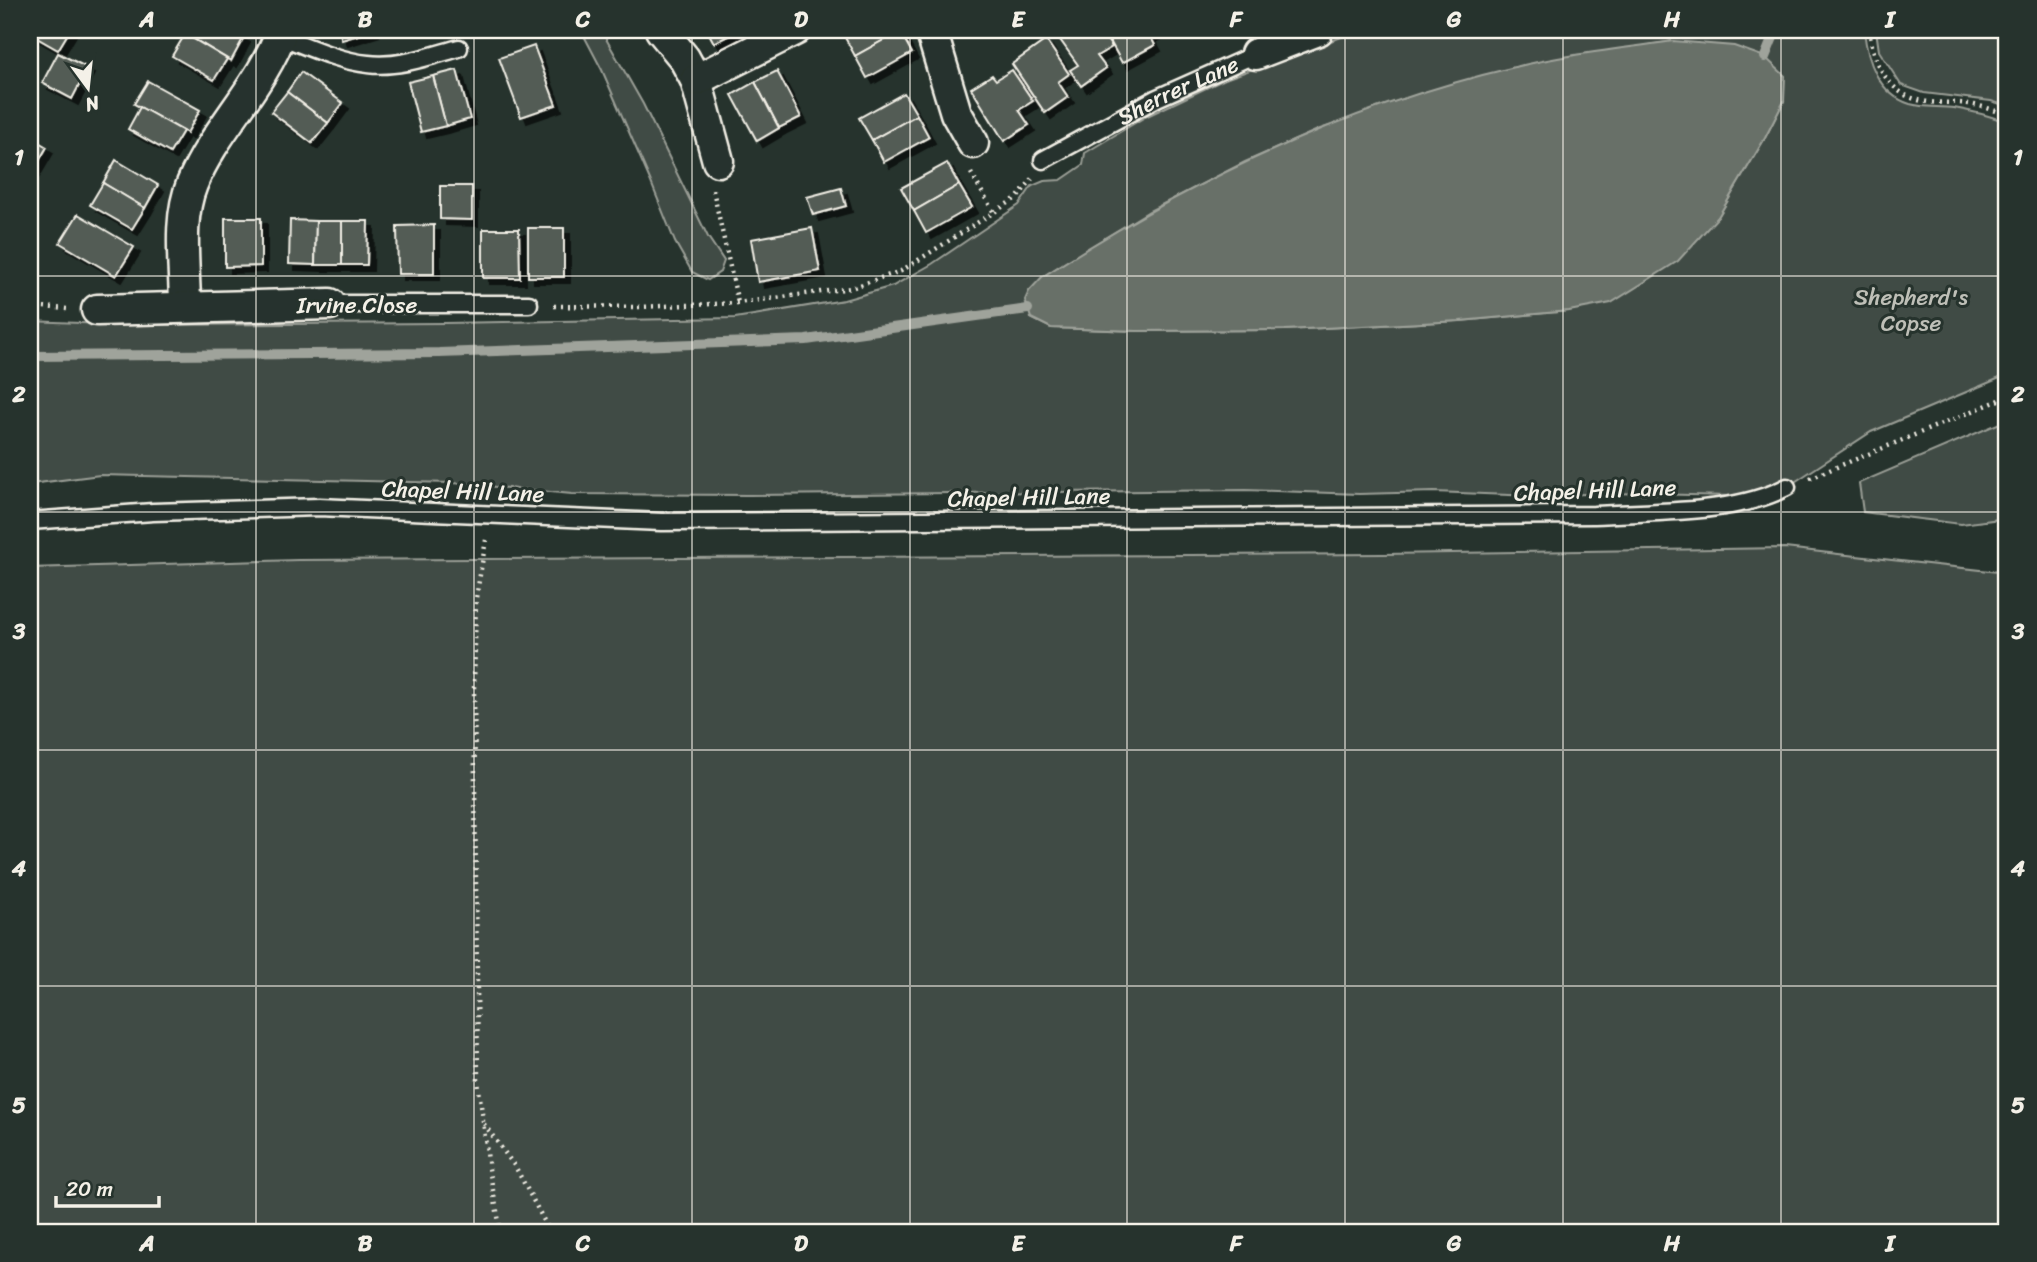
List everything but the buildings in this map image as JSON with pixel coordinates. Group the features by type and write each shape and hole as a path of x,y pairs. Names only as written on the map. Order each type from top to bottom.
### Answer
{"street":[{"path":"661,30 684,58 696,80 718,161"},
{"path":"696,80 795,30"},
{"path":"931,30 956,113 973,143"},
{"name":"Sherrer Lane","path":"1256,54 1318,30"},
{"path":"185,307 185,214 191,185 281,33"},
{"name":"Irvine Close","path":"97,310 330,304"}],"lane":[{"path":"281,33 367,64 417,59 459,48"},
{"name":"Sherrer Lane","path":"1043,160 1157,98 1256,54"},
{"name":"Irvine Close","path":"330,304 529,304"},
{"name":"Chapel Hill Lane","path":"30,521 153,512 319,507 661,522 1594,515 1704,508 1768,497 1787,487"}],"path":[{"path":"1869,30 1872,49 1881,72 1895,89 1914,99 1961,103 1989,108 2007,115"},
{"path":"529,304 587,307 738,303 851,288 901,271 1018,197 1043,160"},
{"path":"718,161 708,166 738,303"},
{"path":"1787,487 2007,397"},
{"path":"490,515 476,598 474,689 478,1081 489,1169 502,1232"},
{"path":"484,1123 516,1168 550,1232"}],"green space":[{"path":"581,30 601,30 643,104 708,237 724,261 720,272 708,280 692,272 675,242 602,70"},
{"name":"Shepherd's Copse","path":"1361,30 1864,30 1871,64 1876,74 1882,84 1899,99 1910,104 1949,107 2007,122 2007,375 1871,432 1768,497 1612,493 1536,496 1434,492 1359,494 1246,490 572,494 453,483 100,475 30,484 30,321 131,325 735,318 844,300 893,286 932,264 1019,205 1032,186 1044,181 1061,180 1083,165 1085,153 1145,117 1225,79","holes":["1673,41 1784,101 1718,217 1569,311 1460,321 1285,330 1137,331 1051,328 1031,318 1042,277 1149,211 1245,162 1320,129 1515,67"]},
{"path":"1876,30 2007,30 2007,106 1991,101 1924,93 1901,85 1879,51"},
{"path":"2007,420 2007,518 1961,524 1863,512 1859,483"},
{"path":"1785,548 2007,573 2007,1232 30,1232 30,568 298,560 1384,554"}],"shaded area":[{"path":"1673,41 1734,46 1765,57 1785,76 1784,101 1718,217 1678,261 1611,303 1569,311 1460,321 1285,330 1137,331 1051,328 1031,318 1025,300 1029,291 1042,277 1153,210 1270,151 1390,103 1452,83 1554,59"}],"waterway":[{"path":"1765,57 1776,30"},
{"path":"30,356 439,353 806,340 1028,309"}]}
